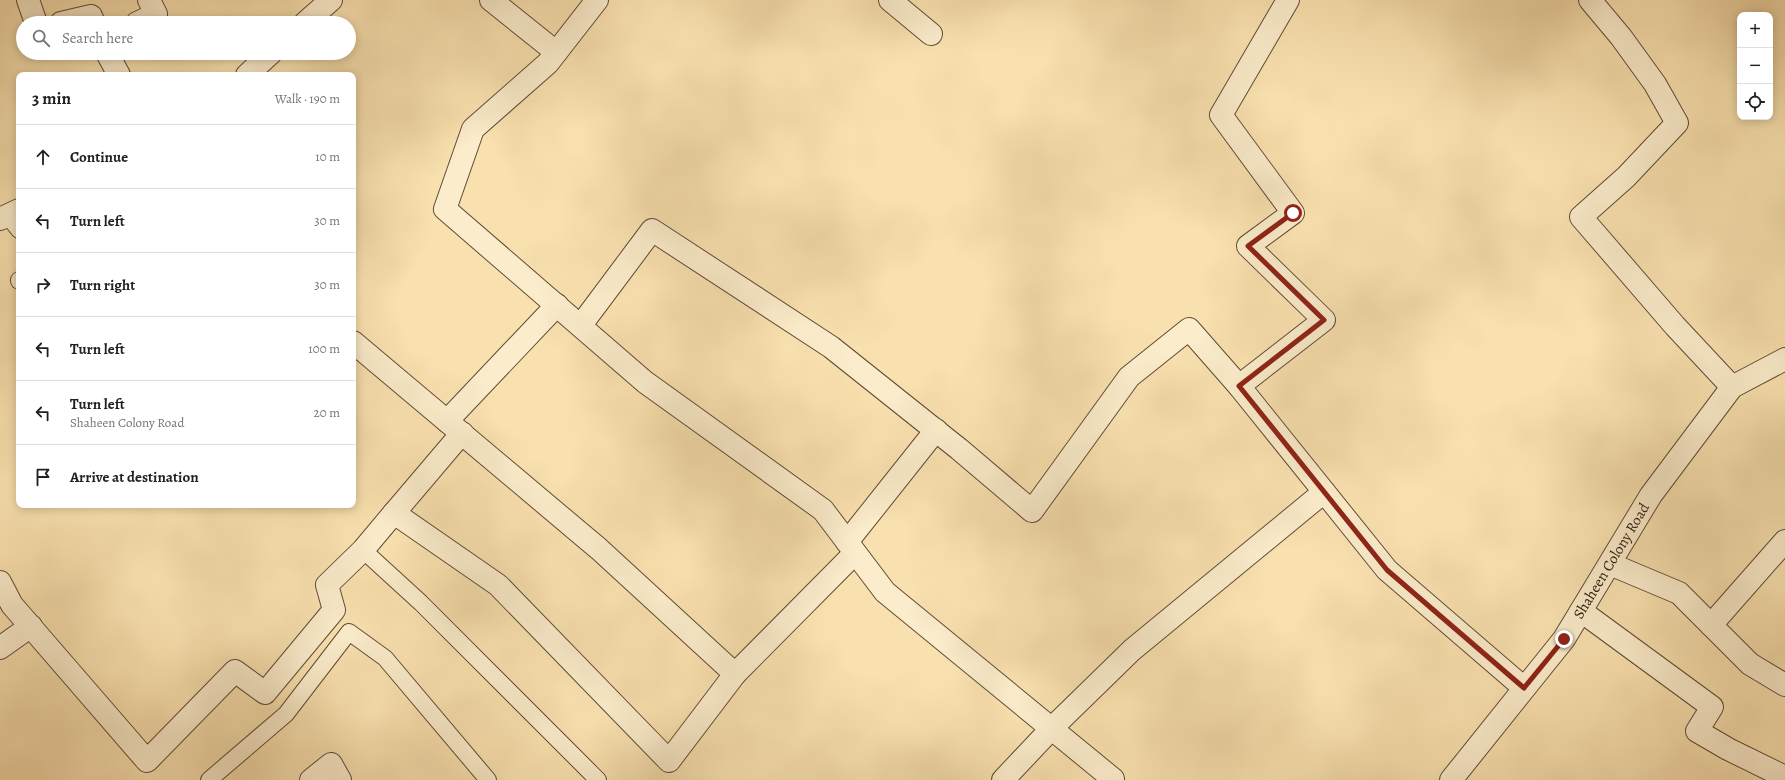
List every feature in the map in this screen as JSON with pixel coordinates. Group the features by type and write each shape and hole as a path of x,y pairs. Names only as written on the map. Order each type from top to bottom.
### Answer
{"street":[{"path":"28,0 34,16"},
{"path":"149,0 156,14 152,16"},
{"path":"313,16 331,0"},
{"path":"491,0 556,52"},
{"path":"596,0 548,63 473,129 445,209 581,325 645,382 823,510 885,592 1113,779"},
{"path":"890,0 931,34"},
{"path":"1239,386 1324,320 1248,246 1293,213 1221,115 1288,0"},
{"path":"1590,0 1621,37 1655,84 1678,123 1626,177 1581,217 1675,326 1732,387"},
{"path":"111,60 117,72"},
{"path":"250,72 263,60"},
{"path":"581,325 652,230 831,348 936,430 1032,511 1129,377 1189,329 1239,386 1387,570 1524,688"},
{"path":"0,582 12,605 147,761 235,671 265,693 334,610 327,586 363,550 394,513 454,427 557,305"},
{"path":"356,345 599,549 735,674"},
{"name":"Shaheen Colony Road","path":"1451,780 1564,639 1651,496 1732,387 1785,359"},
{"path":"394,513 498,585 669,761 735,674 851,547 936,430"},
{"path":"1003,780 1052,728 1132,650 1324,492"},
{"path":"1711,625 1785,541"},
{"path":"1610,564 1679,593 1750,664 1785,685"},
{"path":"1581,611 1712,707 1697,731 1728,749 1785,777"},
{"path":"0,648 30,626"},
{"path":"311,780 331,764 340,780"}],"lane":[{"path":"363,550 421,603 598,780"},
{"path":"209,780 286,714 349,632 385,658 488,780"}],"route":[{"path":"1293,213 1248,246 1324,320 1239,386 1387,570 1524,688 1564,639"}]}
